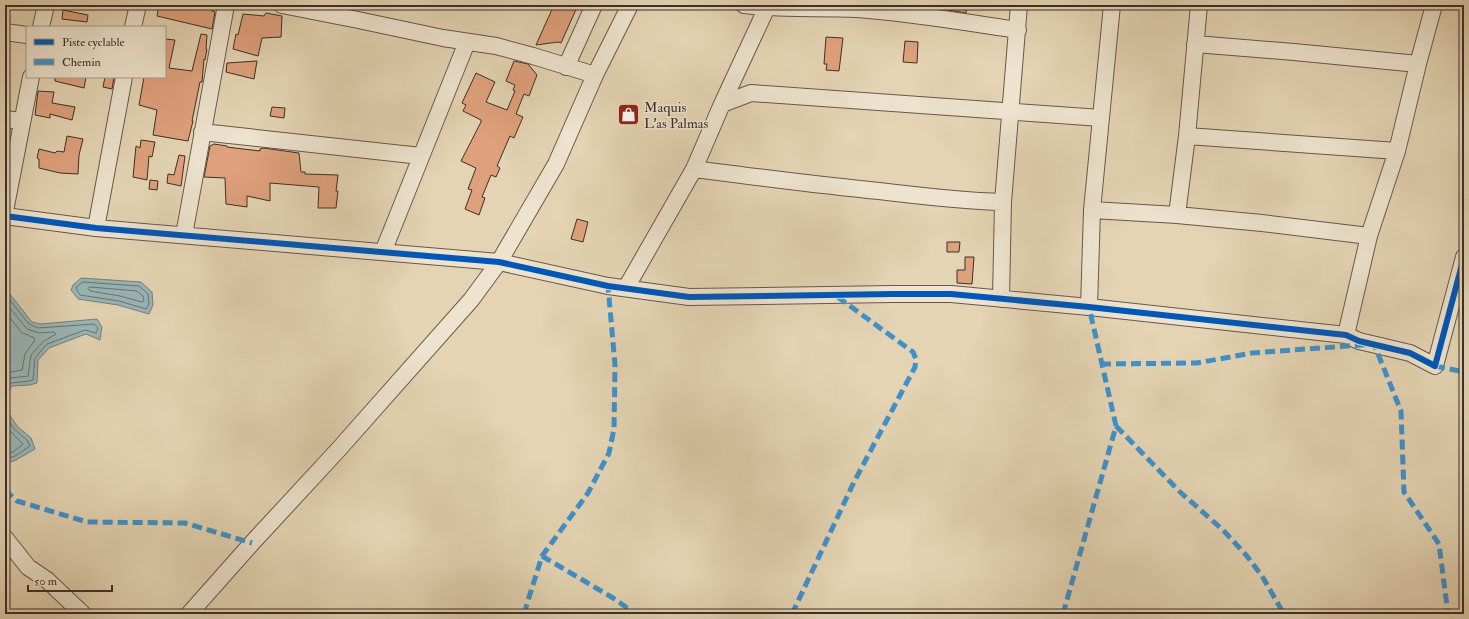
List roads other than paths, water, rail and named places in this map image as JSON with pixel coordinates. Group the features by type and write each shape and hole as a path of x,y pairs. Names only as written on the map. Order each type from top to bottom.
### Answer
{"street":[{"path":"41,26 46,5"},
{"path":"134,26 138,5"},
{"path":"184,235 226,5"},
{"path":"282,5 313,8 443,38 496,46 596,75"},
{"path":"566,67 594,5"},
{"path":"189,614 252,543 333,456 471,300 499,262 556,164 596,75 630,5"},
{"path":"744,5 897,12 1018,30"},
{"path":"1001,299 1003,202 1020,5"},
{"path":"1089,307 1092,210 1112,5"},
{"path":"1177,215 1199,5"},
{"path":"1346,335 1369,236 1397,151 1434,5"},
{"path":"626,288 694,169 737,70 768,6"},
{"path":"5,32 26,35"},
{"path":"383,252 467,42"},
{"path":"1195,44 1418,64"},
{"path":"737,70 751,93"},
{"path":"5,212 21,122 31,78"},
{"path":"96,228 124,78"},
{"path":"722,104 751,93 1101,118"},
{"path":"5,119 21,122"},
{"path":"202,132 421,156"},
{"path":"1186,136 1397,151"},
{"path":"694,169 808,184 972,201 1003,202"},
{"path":"1092,210 1177,215 1262,223 1369,236"},
{"path":"5,216 96,228 499,262 608,286 689,297 951,294 1089,307 1346,335 1359,341 1410,353 1436,366 1464,257"},
{"path":"5,538 28,567 47,580 83,614"}],"water":[{"path":"81,278 141,282 152,292 153,305 149,314 118,305 78,299 71,290 73,285"},
{"path":"5,288 32,322 40,324 97,319 102,327 100,340 86,334 49,348 38,360 37,383 12,386 5,395"},
{"path":"5,408 17,426 31,438 35,449 16,460 5,464"}],"place":[{"name":"Maquis L'as Palmas","path":"628,115"}]}
